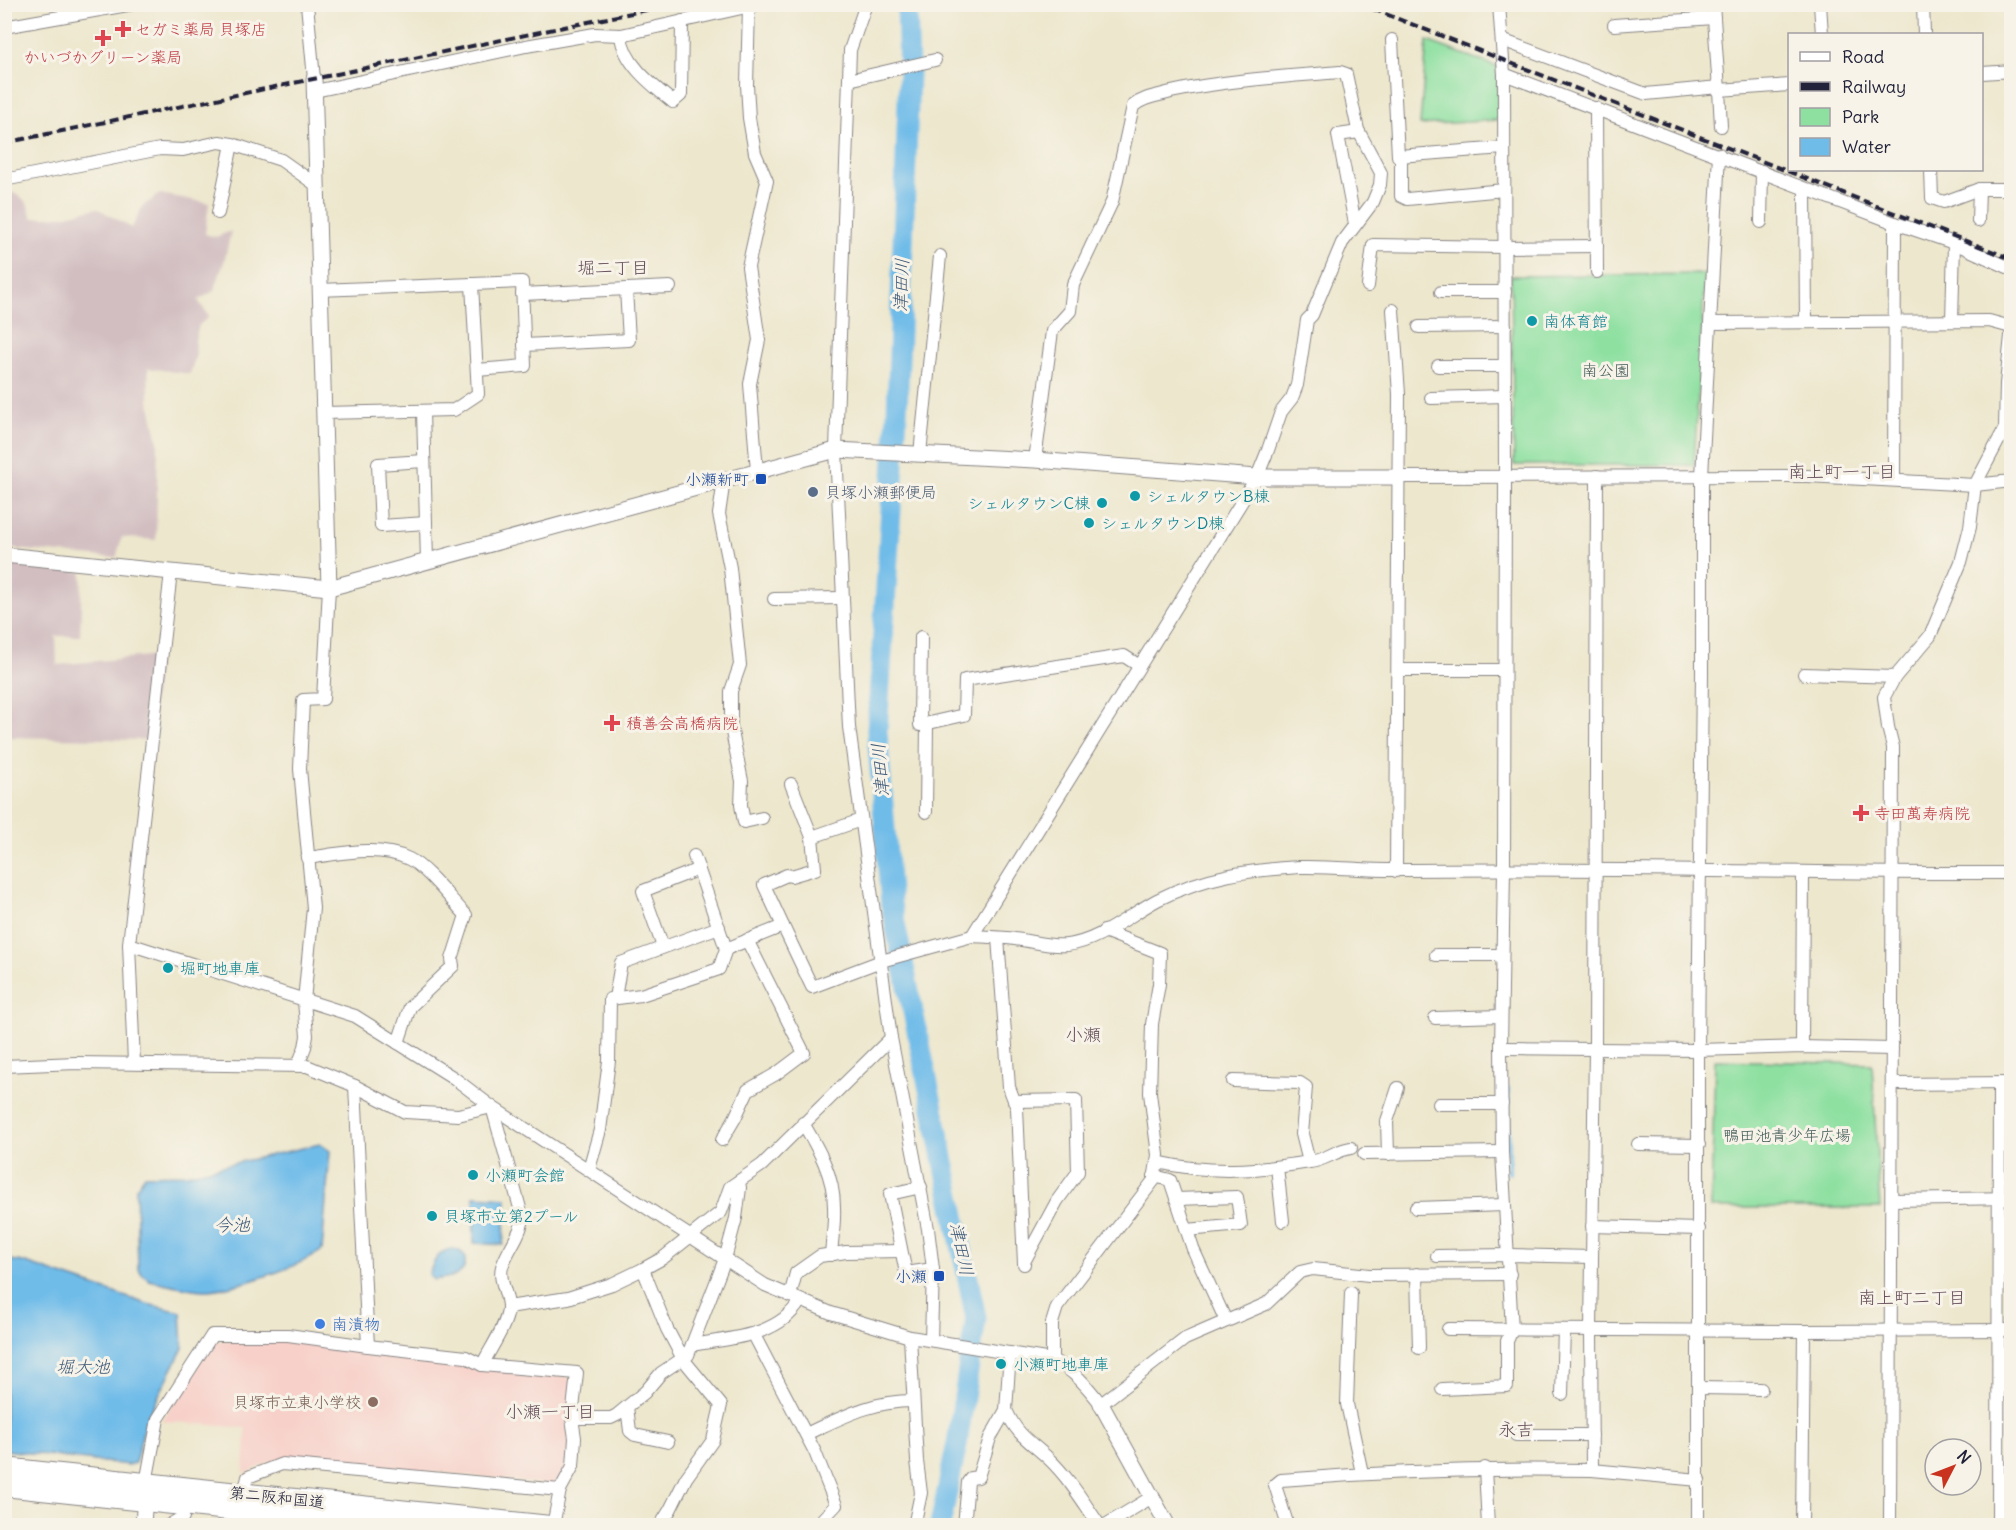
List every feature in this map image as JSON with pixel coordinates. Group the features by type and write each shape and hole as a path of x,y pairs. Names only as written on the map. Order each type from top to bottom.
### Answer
{"highway":[{"name":"第二阪和国道","path":"4,1468 145,1492"},
{"name":"第二阪和国道","path":"4,1486 145,1492 242,1502 551,1526"},
{"name":"第二阪和国道","path":"242,1502 379,1526"}],"street":[{"path":"4,27 133,4"},
{"path":"298,1065 306,1047 304,1001 313,908 300,769 303,700 323,699 329,588 315,184 314,85 306,4"},
{"path":"866,4 850,50 836,450 849,727 891,1038 921,1187 933,1269 931,1340"},
{"path":"1442,1389 1507,1386 1507,1341 1512,1330 1502,1152 1505,292 1504,74 1499,4"},
{"path":"1713,4 1721,126"},
{"path":"1820,4 1822,33"},
{"path":"1923,4 1924,33"},
{"path":"314,85 595,34 621,35 753,5 747,85 749,118 755,153 767,181 748,267 759,340 750,384 757,471"},
{"path":"1614,25 1714,18"},
{"path":"621,35 622,45 629,58 651,84 673,102 681,96 682,21"},
{"path":"1392,40 1398,156 1401,156 1401,195 1407,200 1504,190"},
{"path":"1502,40 1646,94 1788,85"},
{"path":"849,80 935,60"},
{"path":"1983,73 2012,71"},
{"path":"972,936 1138,665 1257,477 1281,412 1292,398 1297,385 1308,320 1342,243 1372,202 1380,185 1381,174 1359,132 1346,74 1340,72 1241,80 1141,99 1133,106 1112,202 1073,285 1070,311 1052,331 1035,460"},
{"path":"1504,74 1719,154 1894,223 1954,243 2012,269"},
{"path":"1596,108 1597,272"},
{"path":"1355,224 1338,135 1359,132"},
{"path":"4,180 160,149 183,150 219,142 264,153 281,160 315,184"},
{"path":"218,213 232,144"},
{"path":"1401,156 1504,148"},
{"path":"1698,1526 1700,1480 1698,1050 1702,476 1719,154"},
{"path":"1761,222 1762,171"},
{"path":"1931,171 1932,198 1944,202 1979,189 2012,189"},
{"path":"1805,189 1806,322"},
{"path":"1978,221 1979,189"},
{"path":"1894,223 1894,480"},
{"path":"1952,321 1954,243"},
{"path":"1368,286 1373,245 1597,246"},
{"path":"920,454 940,256"},
{"path":"319,290 522,282 525,366 477,370"},
{"path":"324,413 454,410 478,394 472,284"},
{"path":"522,294 670,287"},
{"path":"524,345 629,340 626,289"},
{"path":"1441,292 1505,292"},
{"path":"1392,310 1398,394 1396,871"},
{"path":"1711,323 1989,321 2011,327 2008,428 1975,485 1970,527 1960,562 1930,636 1895,677 1884,697 1893,747 1890,1526"},
{"path":"1419,327 1505,326"},
{"path":"1438,366 1504,366"},
{"path":"1431,398 1505,396"},
{"path":"423,411 427,561"},
{"path":"4,555 329,588 836,450 1035,460 1257,477 1807,476 1975,485 2012,481"},
{"path":"424,461 378,464 381,526 426,523"},
{"path":"1592,1470 1597,476"},
{"path":"724,480 719,514 730,568 740,665 731,691 731,727 742,781 741,805 744,822 762,818"},
{"path":"134,1063 129,944 171,572"},
{"path":"774,599 843,598"},
{"path":"921,637 919,725 926,812"},
{"path":"919,725 964,715 965,680 1124,656 1138,665"},
{"path":"1398,670 1504,670"},
{"path":"1804,674 1895,677"},
{"path":"791,784 813,837 815,869 791,876 787,875 764,885 812,987 881,961 972,936 1069,945 1104,931 1165,896 1190,885 1226,874 1302,867 1396,871 1504,869 1892,874 2012,873"},
{"path":"813,837 861,820"},
{"path":"307,858 352,852 385,852 409,859 421,868 466,915 452,959 453,966 410,1006 398,1043"},
{"path":"589,1169 600,1130 609,1060 610,999 641,995 719,969 726,949 694,856"},
{"path":"663,947 643,891 699,869"},
{"path":"1802,1047 1803,872"},
{"path":"726,949 783,926"},
{"path":"615,998 621,963 719,927"},
{"path":"1052,1360 1052,1323 1057,1307 1154,1180 1158,1155 1150,1093 1152,1024 1159,984 1160,953 1104,931"},
{"path":"998,938 1009,1087 1014,1101 1017,1108 1024,1264 1057,1200 1078,1172 1076,1100 1014,1101"},
{"path":"722,1140 748,1090 776,1074 804,1053 747,940"},
{"path":"129,944 355,1016 454,1078 492,1107 765,1285 795,1299 831,1313 910,1337 1052,1360 1067,1367 1082,1380 1101,1404 1168,1526"},
{"path":"1436,955 1502,955"},
{"path":"1435,1018 1501,1016"},
{"path":"508,1307 568,1298 612,1284 663,1258 722,1212 730,1187 762,1165 891,1038"},
{"path":"1501,1048 1892,1049"},
{"path":"4,1066 134,1063 307,1065 355,1086 405,1112 458,1115 492,1107"},
{"path":"1233,1081 1300,1083 1306,1087 1302,1134 1309,1162"},
{"path":"1893,1084 2005,1083 1998,1198 1998,1526"},
{"path":"355,1086 368,1347"},
{"path":"1388,1154 1387,1122 1398,1088"},
{"path":"1439,1104 1502,1104"},
{"path":"482,1365 506,1319 508,1307 501,1278 502,1268 524,1219 492,1107"},
{"path":"803,1124 819,1150 829,1173 833,1190 831,1255"},
{"path":"1638,1144 1699,1146"},
{"path":"1157,1162 1198,1169 1277,1167 1319,1161 1338,1149 1351,1148"},
{"path":"1364,1154 1502,1152"},
{"path":"1277,1167 1283,1221"},
{"path":"1154,1176 1170,1180 1193,1249 1227,1321"},
{"path":"572,1418 611,1418 645,1392 661,1373 688,1355 725,1259 736,1218 739,1181"},
{"path":"921,1187 890,1194 906,1273 933,1269"},
{"path":"1176,1199 1237,1197 1241,1225 1187,1230"},
{"path":"1892,1200 2012,1198"},
{"path":"1416,1208 1506,1205"},
{"path":"1592,1226 1699,1229"},
{"path":"692,1345 754,1335 777,1323 794,1311 796,1273 820,1256 846,1252 901,1251"},
{"path":"1437,1256 1592,1257"},
{"path":"643,1269 667,1329 683,1359 721,1405 713,1440 686,1478 660,1526"},
{"path":"1101,1404 1185,1339 1266,1304 1300,1272 1313,1269 1369,1275 1510,1274"},
{"path":"1417,1274 1419,1348"},
{"path":"1351,1293 1347,1404 1362,1473"},
{"path":"1448,1329 2012,1330"},
{"path":"1562,1394 1564,1330"},
{"path":"1802,1526 1804,1331"},
{"path":"143,1526 145,1492 158,1419 213,1335 288,1335 368,1347 466,1357 482,1365 578,1373 572,1418 575,1438 573,1466 560,1490 551,1526"},
{"path":"754,1335 820,1463 836,1505 816,1526"},
{"path":"910,1337 921,1493 914,1526"},
{"path":"964,1526 968,1482 971,1478 978,1477 990,1438 1006,1410 1010,1353"},
{"path":"1699,1388 1761,1389"},
{"path":"806,1434 869,1406 885,1402 914,1401"},
{"path":"627,1407 630,1431 635,1436 668,1442"},
{"path":"1006,1410 1020,1435 1049,1459 1102,1526 1152,1497"},
{"path":"1516,1435 1592,1435"},
{"path":"242,1502 248,1477 282,1464 560,1490"},
{"path":"1485,1468 1488,1526"},
{"path":"1288,1526 1275,1485 1281,1480 1362,1473 1485,1468 1592,1470 1700,1480"},
{"path":"168,1526 183,1517"}],"shaded area":[{"path":"4,190 19,195 27,203 32,218 63,216 97,208 132,228 143,206 160,194 209,203 205,234 216,237 231,231 214,291 198,300 209,317 199,325 195,340 196,354 190,374 148,368 149,401 158,442 156,540 122,537 116,558 5,548"},
{"path":"5,564 82,572 80,636 56,636 57,665 159,655 149,740 5,737"},
{"name":"貝塚市立東小学校","path":"293,1340 567,1377 574,1383 569,1436 571,1465 554,1485 303,1458 270,1462 244,1474 246,1428 162,1421 210,1347 217,1341"}],"green space":[{"path":"1427,41 1498,67 1498,120 1420,125"},
{"name":"南公園","path":"1705,274 1694,465 1514,465 1511,276"},
{"name":"鴨田池青少年広場","path":"1715,1060 1872,1064 1880,1208 1711,1208"}],"water":[{"name":"今池","path":"320,1144 330,1151 322,1250 299,1263 268,1275 209,1290 149,1280 142,1274 138,1268 136,1188 145,1175 187,1174"},
{"path":"474,1196 507,1198 503,1245 474,1243"},
{"path":"454,1249 464,1255 464,1268 454,1276 434,1280 429,1274 435,1261 440,1254"},
{"name":"堀大池","path":"4,1259 23,1262 147,1304 181,1312 183,1348 146,1420 135,1463 128,1465 5,1450"}],"waterway":[{"name":"津田川","path":"907,4 909,73 897,414 877,731 891,904 976,1318 957,1444 940,1526"},
{"path":"1508,1089 1509,1172"}],"railway":[{"path":"4,143 675,4"},
{"path":"1360,4 2012,259"}],"place":[{"name":"セガミ薬局 貝塚店","path":"123,29"},
{"name":"かいづかグリーン薬局","path":"103,38"},
{"name":"南体育館","path":"1532,321"},
{"name":"小瀬新町","path":"761,479"},
{"name":"貝塚小瀬郵便局","path":"813,492"},
{"name":"シェルタウンB棟","path":"1135,496"},
{"name":"シェルタウンC棟","path":"1102,503"},
{"name":"シェルタウンD棟","path":"1089,523"},
{"name":"積善会高橋病院","path":"612,723"},
{"name":"寺田萬寿病院","path":"1861,813"},
{"name":"堀町地車庫","path":"168,968"},
{"name":"小瀬町会館","path":"473,1175"},
{"name":"貝塚市立第2プール","path":"432,1216"},
{"name":"小瀬","path":"939,1276"},
{"name":"南漬物","path":"320,1324"},
{"name":"小瀬町地車庫","path":"1001,1364"},
{"name":"貝塚市立東小学校","path":"373,1402"}],"district":[{"name":"堀二丁目","path":"613,267"},
{"name":"南上町一丁目","path":"1842,471"},
{"name":"小瀬","path":"1083,1034"},
{"name":"南上町二丁目","path":"1912,1297"},
{"name":"小瀬一丁目","path":"550,1411"},
{"name":"永吉","path":"1516,1429"}]}
